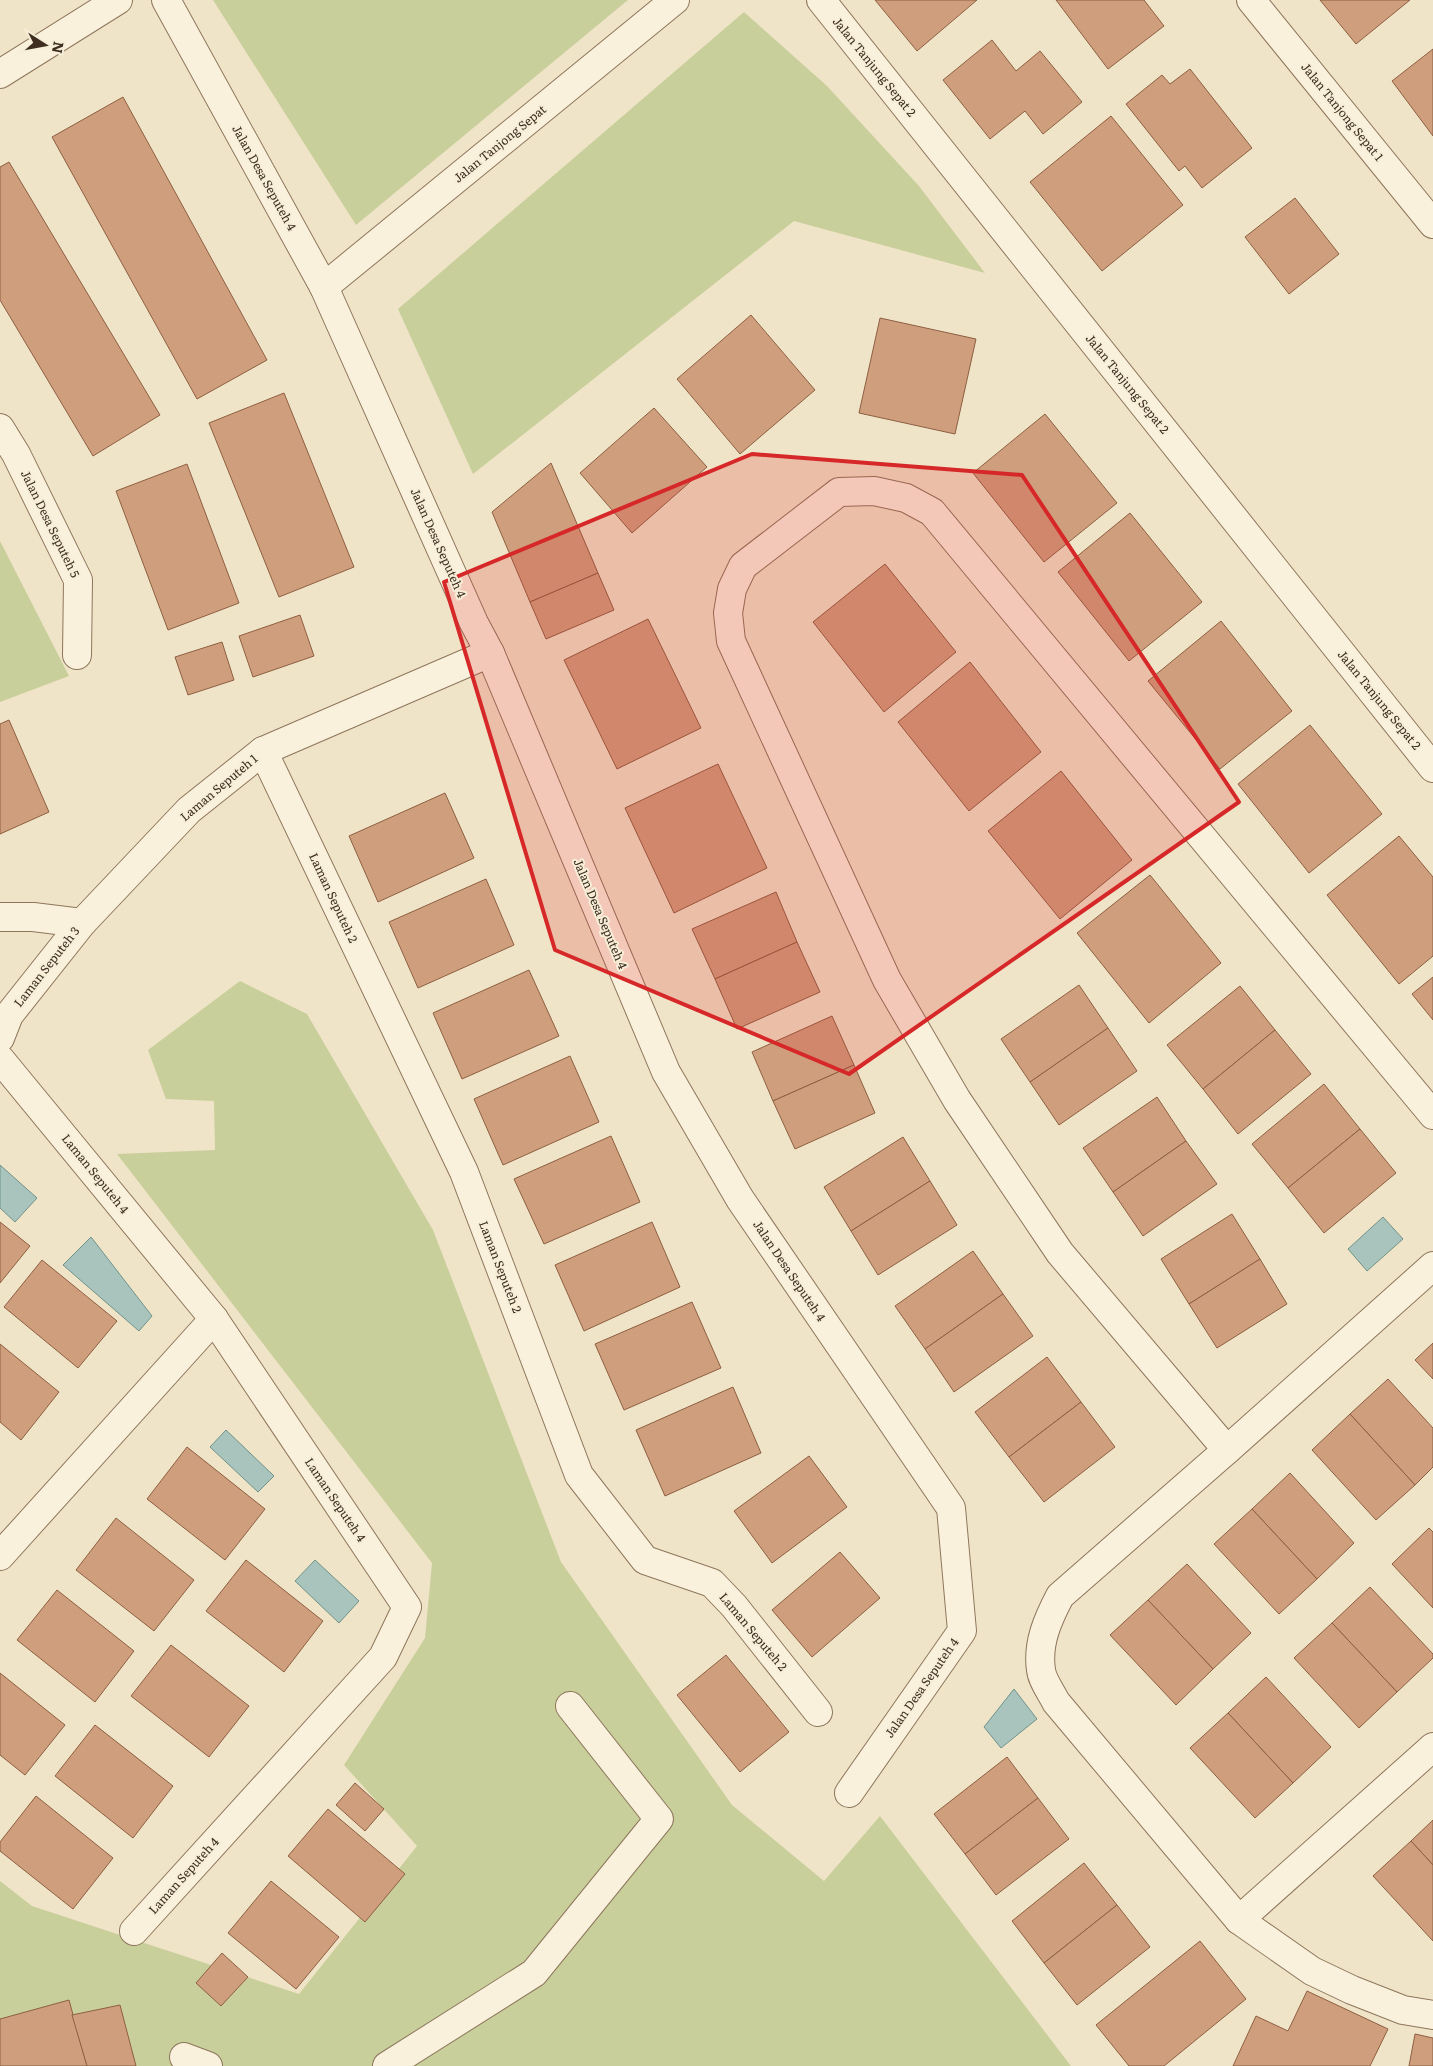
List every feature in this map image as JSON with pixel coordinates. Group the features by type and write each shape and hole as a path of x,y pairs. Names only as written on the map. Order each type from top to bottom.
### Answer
{"street":[{"path":"0,74 118,0"},
{"name":"Jalan Desa Seputeh 4","path":"166,0 324,288 474,623 490,653 666,1072 740,1199 951,1508 962,1630 849,1793"},
{"name":"Jalan Tanjong Sepat","path":"324,288 675,0"},
{"name":"Jalan Tanjung Sepat 2","path":"821,0 1433,768"},
{"name":"Jalan Tanjong Sepat 1","path":"1251,0 1433,224"},
{"name":"Jalan Desa Seputeh 5","path":"0,428 16,454 78,580 77,655"},
{"path":"1227,1450 1060,1253 957,1100 887,980 732,641 728,613 732,589 743,566 838,492 874,491 906,498 932,512 1433,1115"},
{"name":"Laman Seputeh 1","path":"82,923 189,810 263,751 490,653"},
{"name":"Laman Seputeh 2","path":"263,751 464,1172 579,1475 645,1560 712,1583 734,1606 818,1712"},
{"path":"0,917 33,917 82,923"},
{"name":"Laman Seputeh 3","path":"0,1038 9,1015 82,923"},
{"name":"Laman Seputeh 4","path":"0,1059 214,1319 407,1607 383,1658 134,1931"},
{"path":"1433,1266 1060,1596 1047,1622 1041,1644 1041,1672 1056,1702 1239,1920 1312,1971 1352,1990 1403,2010 1433,2015"},
{"path":"0,1556 214,1319"},
{"path":"387,2066 534,1973 659,1819 570,1706"},
{"path":"1239,1920 1433,1747"}],"highlighted area":[{"path":"752,454 1022,475 1239,802 849,1074 555,950 444,582"}],"green space":[{"path":"213,0 628,0 356,225"},
{"path":"744,12 827,86 919,186 985,273 794,221 473,474 398,309"},
{"path":"0,541 69,676 0,702"},
{"path":"240,981 307,1014 433,1230 561,1562 732,1805 824,1881 880,1816 1071,2066 0,2066 0,1881 32,1906 299,1994 417,1846 344,1765 425,1638 432,1563 117,1154 215,1150 214,1101 166,1099 148,1050"}],"water":[{"path":"0,1165 37,1198 15,1222 0,1208"},
{"path":"1383,1217 1403,1239 1367,1271 1348,1249"},
{"path":"91,1237 152,1316 139,1331 63,1265"},
{"path":"226,1430 274,1476 258,1492 210,1447"},
{"path":"315,1560 359,1601 339,1623 295,1581"},
{"path":"1014,1689 1037,1719 1001,1748 984,1727"}],"building":[{"path":"875,0 977,0 917,51"},
{"path":"1056,0 1144,0 1164,26 1108,69"},
{"path":"1320,0 1410,0 1356,44"},
{"path":"992,40 1016,71 1040,51 1082,102 1043,134 1025,111 990,139 943,80"},
{"path":"1433,49 1433,136 1392,81"},
{"path":"1190,69 1252,148 1202,188 1185,166 1179,171 1126,104 1162,75 1170,84"},
{"path":"123,97 267,360 197,399 52,137"},
{"path":"1111,116 1183,205 1102,271 1030,182"},
{"path":"9,162 160,415 93,456 0,300 0,167"},
{"path":"1295,198 1339,254 1289,294 1245,237"},
{"path":"751,315 815,390 740,454 677,379"},
{"path":"880,318 976,339 955,434 859,413"},
{"path":"284,393 354,567 279,597 209,423"},
{"path":"654,408 707,467 632,533 580,473"},
{"path":"1045,414 1117,503 1044,562 973,473"},
{"path":"551,463 598,573 530,602 492,512"},
{"path":"187,464 239,603 168,630 116,491"},
{"path":"1130,513 1202,602 1129,661 1058,572"},
{"path":"885,564 956,652 884,712 813,622"},
{"path":"598,573 614,610 546,639 530,602"},
{"path":"300,615 314,656 253,677 239,636"},
{"path":"648,619 701,728 617,769 564,660"},
{"path":"1221,621 1292,711 1220,769 1148,681"},
{"path":"222,642 234,680 188,695 175,657"},
{"path":"970,662 1041,752 969,811 898,722"},
{"path":"9,720 49,812 0,834 0,724"},
{"path":"1310,725 1382,814 1309,873 1238,784"},
{"path":"718,764 767,868 674,913 625,808"},
{"path":"1061,771 1132,860 1060,919 988,831"},
{"path":"445,793 474,858 378,902 349,836"},
{"path":"1399,836 1433,877 1433,956 1399,984 1327,895"},
{"path":"1150,875 1221,963 1149,1023 1077,933"},
{"path":"486,879 514,945 418,988 389,922"},
{"path":"776,892 797,942 715,979 692,929"},
{"path":"797,942 820,992 737,1029 715,979"},
{"path":"529,970 559,1036 462,1079 433,1013"},
{"path":"1433,977 1433,1020 1412,994"},
{"path":"1079,985 1108,1028 1030,1082 1001,1039"},
{"path":"1240,986 1275,1030 1203,1089 1167,1045"},
{"path":"832,1016 854,1065 773,1101 752,1052"},
{"path":"1108,1028 1137,1071 1059,1125 1030,1082"},
{"path":"1275,1030 1311,1074 1238,1134 1203,1089"},
{"path":"570,1056 599,1122 503,1165 474,1099"},
{"path":"854,1065 875,1113 795,1149 773,1101"},
{"path":"1324,1084 1360,1129 1288,1188 1252,1144"},
{"path":"1157,1097 1186,1141 1113,1192 1083,1148"},
{"path":"1360,1129 1396,1173 1324,1233 1288,1188"},
{"path":"611,1136 640,1202 544,1244 514,1179"},
{"path":"903,1137 930,1181 851,1231 824,1187"},
{"path":"1186,1141 1217,1184 1143,1236 1113,1192"},
{"path":"930,1181 957,1225 878,1275 851,1231"},
{"path":"1232,1214 1260,1259 1189,1304 1161,1259"},
{"path":"0,1222 30,1246 0,1283"},
{"path":"652,1222 680,1287 584,1331 555,1265"},
{"path":"973,1251 1003,1294 925,1349 895,1306"},
{"path":"1260,1259 1287,1304 1217,1348 1189,1304"},
{"path":"42,1260 117,1321 78,1368 4,1307"},
{"path":"1003,1294 1033,1336 954,1392 925,1349"},
{"path":"692,1302 721,1368 624,1410 595,1344"},
{"path":"1433,1343 1433,1379 1415,1360"},
{"path":"0,1344 59,1392 21,1440 0,1422"},
{"path":"1047,1357 1081,1402 1009,1457 975,1412"},
{"path":"1388,1379 1433,1428 1433,1467 1415,1485 1350,1414"},
{"path":"733,1387 761,1453 665,1496 636,1430"},
{"path":"1081,1402 1115,1447 1044,1502 1009,1457"},
{"path":"1350,1414 1415,1485 1376,1520 1312,1450"},
{"path":"187,1447 265,1509 225,1560 147,1499"},
{"path":"809,1456 847,1507 772,1563 734,1511"},
{"path":"1290,1473 1354,1543 1317,1579 1252,1509"},
{"path":"1252,1509 1317,1579 1279,1614 1214,1544"},
{"path":"116,1518 194,1580 154,1631 76,1570"},
{"path":"1429,1528 1433,1532 1433,1608 1392,1564"},
{"path":"840,1552 880,1598 812,1657 772,1610"},
{"path":"246,1560 323,1621 284,1672 206,1611"},
{"path":"1187,1564 1251,1633 1213,1669 1148,1600"},
{"path":"1370,1587 1433,1654 1433,1658 1397,1692 1332,1623"},
{"path":"57,1590 134,1651 95,1702 17,1640"},
{"path":"1148,1600 1213,1669 1176,1705 1110,1635"},
{"path":"1332,1623 1397,1692 1359,1728 1294,1658"},
{"path":"171,1645 249,1706 209,1757 131,1696"},
{"path":"726,1655 789,1732 740,1772 677,1695"},
{"path":"0,1673 65,1725 25,1775 0,1755"},
{"path":"1266,1677 1331,1747 1293,1783 1228,1713"},
{"path":"1228,1713 1293,1783 1255,1818 1190,1748"},
{"path":"95,1725 173,1786 133,1838 55,1776"},
{"path":"1007,1757 1038,1798 965,1854 934,1814"},
{"path":"355,1783 384,1809 365,1831 336,1805"},
{"path":"36,1796 113,1858 73,1909 0,1851 0,1842"},
{"path":"1038,1798 1069,1839 996,1895 965,1854"},
{"path":"328,1809 405,1874 365,1922 288,1856"},
{"path":"1433,1820 1433,1865 1411,1841"},
{"path":"1411,1841 1433,1865 1433,1941 1373,1876"},
{"path":"1084,1863 1117,1905 1044,1963 1012,1921"},
{"path":"271,1881 339,1937 296,1989 228,1933"},
{"path":"1117,1905 1150,1947 1077,2005 1044,1963"},
{"path":"1200,1941 1246,1999 1164,2066 1129,2066 1096,2025"},
{"path":"222,1953 248,1977 221,2006 196,1983"},
{"path":"1307,1991 1388,2029 1370,2066 1233,2066 1256,2016 1288,2031"},
{"path":"69,2000 87,2066 0,2066 0,2019"},
{"path":"120,2005 136,2066 87,2066 72,2015"},
{"path":"1415,2034 1433,2038 1433,2066 1409,2066"}]}
